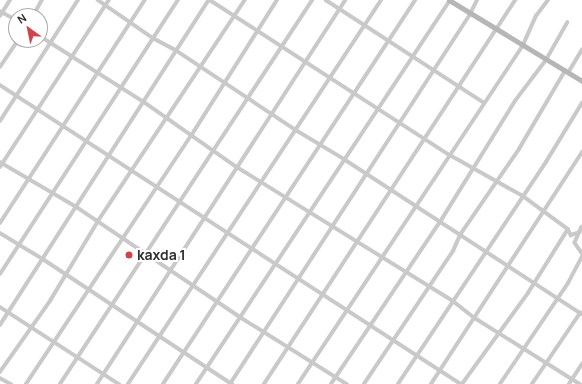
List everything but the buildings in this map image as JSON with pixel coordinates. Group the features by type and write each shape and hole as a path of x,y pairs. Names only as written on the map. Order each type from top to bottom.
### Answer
{"main road":[{"path":"450,0 582,81"}],"street":[{"path":"1,13 10,0"},
{"path":"0,120 49,42 78,0"},
{"path":"98,0 153,38 177,50 248,99 272,113 319,145 344,159 367,176 534,281 581,314 532,384"},
{"path":"109,0 1,164 53,192 121,238 147,252 170,270 194,284 240,317 265,330 347,384"},
{"path":"0,223 27,177 144,0"},
{"path":"0,274 178,0"},
{"path":"0,325 75,206 209,0 236,15 450,155 474,168 495,183 523,196 568,229 571,235 580,232"},
{"path":"0,372 32,328 98,221 133,171 200,66 245,0"},
{"path":"26,384 89,291 121,238 191,136 277,0"},
{"path":"60,384 80,358 180,201 312,0"},
{"path":"326,0 484,102"},
{"path":"97,384 345,0"},
{"path":"128,384 381,0"},
{"path":"163,384 415,0"},
{"path":"196,384 411,56 450,0"},
{"path":"0,233 43,258 89,291 184,351 231,384 332,227 367,176 399,121 471,13 477,0"},
{"path":"264,384 356,242 392,192 459,85 515,0"},
{"path":"298,384 414,206 450,155 522,45 536,16 548,0"},
{"path":"331,384 440,222 526,85 546,60 567,23"},
{"path":"49,42 71,58 144,102 191,136 284,198 356,242 404,274 453,301 475,318 580,384"},
{"path":"0,67 13,48"},
{"path":"364,384 430,287 453,251 460,235 519,149 566,72 582,50"},
{"path":"0,85 37,111 109,155 156,187 180,201 204,219 300,278 323,295 418,354 462,384 499,333 568,229"},
{"path":"398,384 487,251 582,103"},
{"path":"431,384 510,266 582,152"},
{"path":"582,227 575,243 582,253"},
{"path":"500,384 558,298 582,258"},
{"path":"0,307 119,384"},
{"path":"569,384 582,364"},
{"path":"0,378 11,384"}],"place":[{"name":"kaxda 1","path":"129,255"}]}
